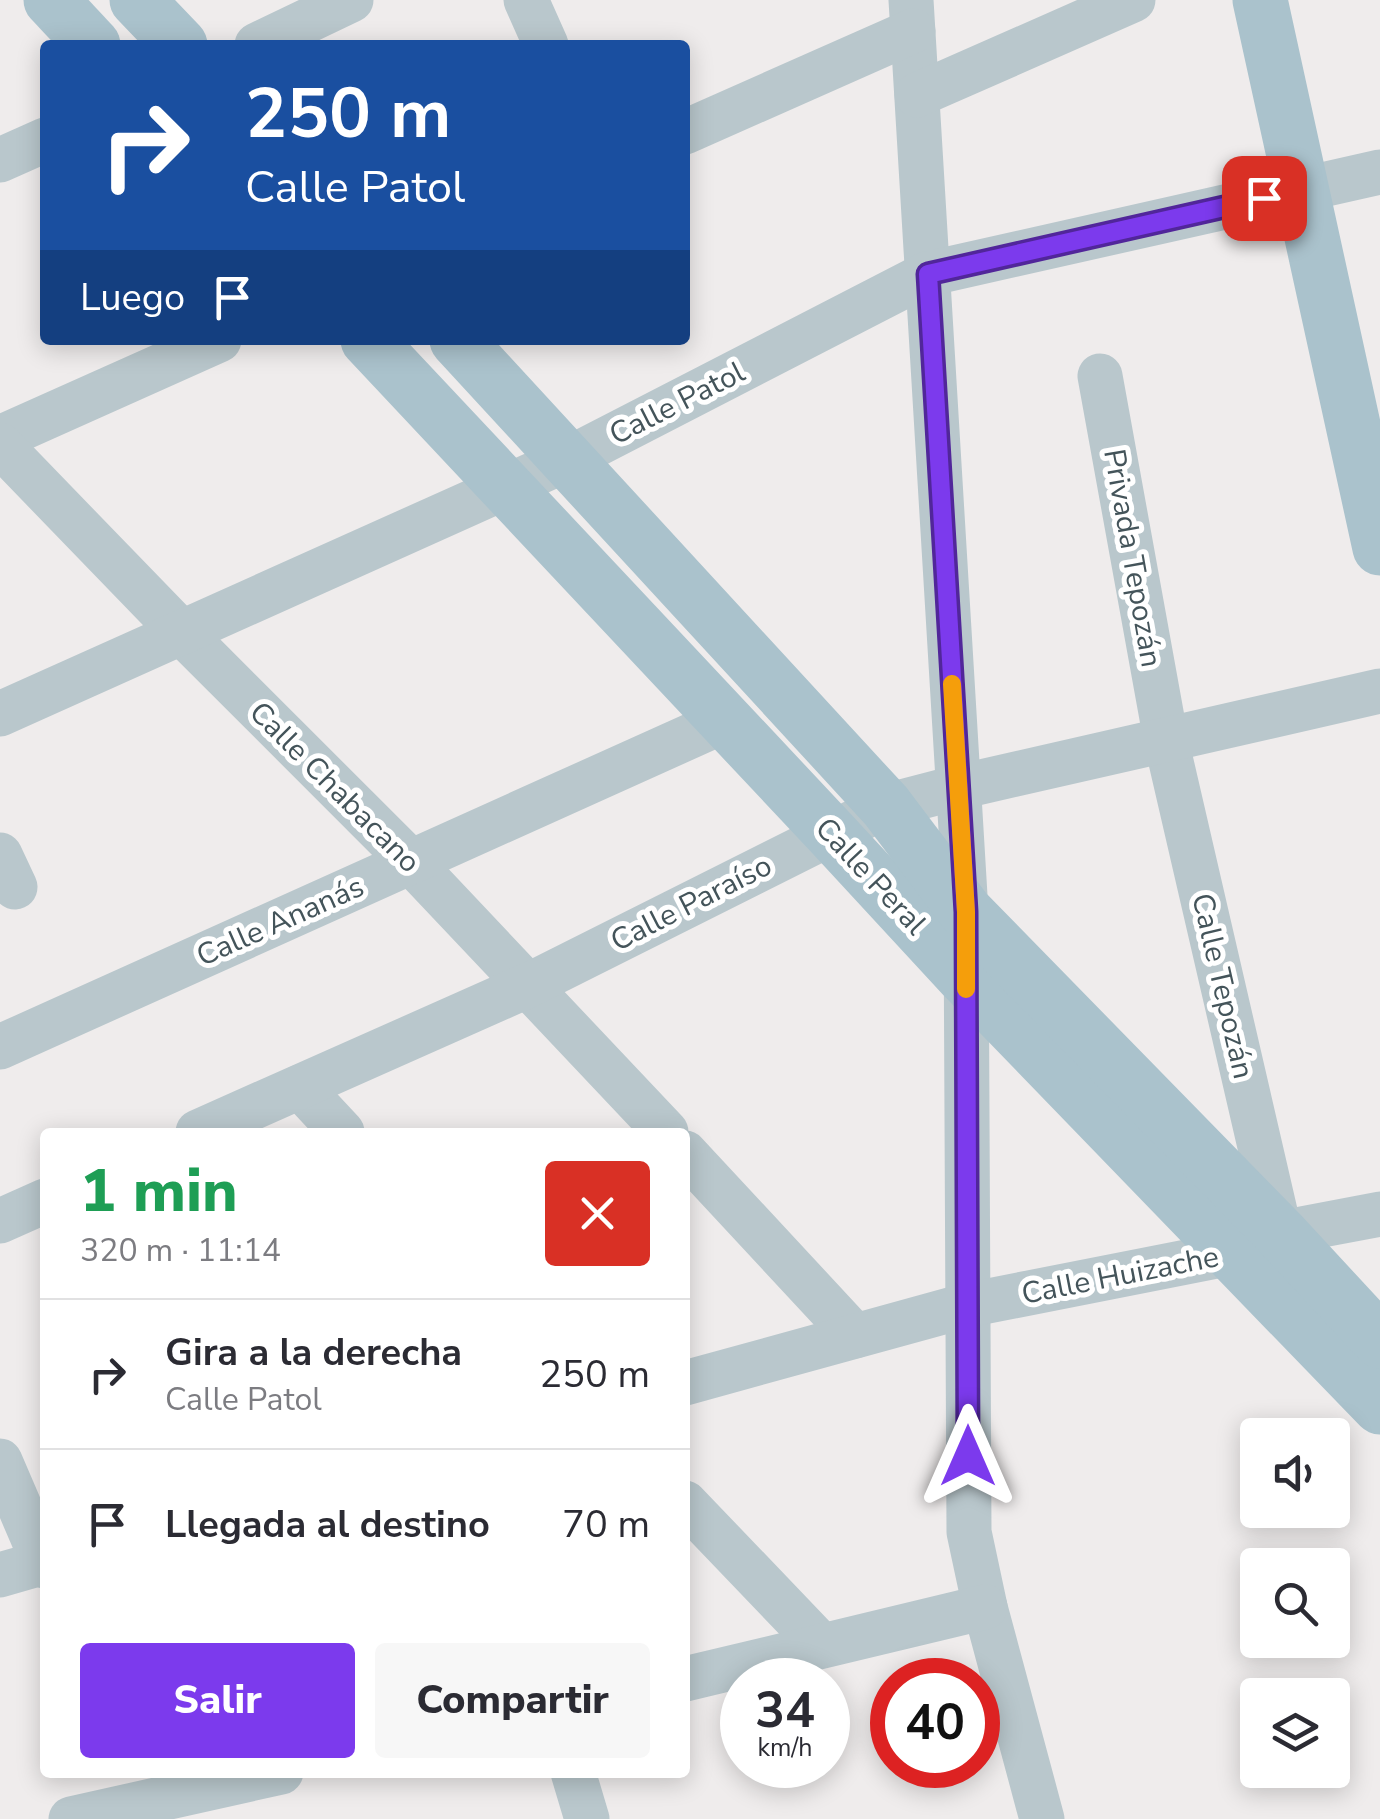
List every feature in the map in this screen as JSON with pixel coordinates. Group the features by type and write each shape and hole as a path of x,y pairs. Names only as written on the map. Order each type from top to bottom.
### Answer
{"main road":[{"path":"51,0 88,40"},
{"path":"138,0 175,40"},
{"path":"1260,0 1380,548"},
{"name":"Calle Peral","path":"373,345 966,979 1256,1243 1380,1341"},
{"name":"Calle Peral","path":"462,345 886,806 966,912 1256,1243 1380,1406"}],"street":[{"path":"266,27 352,0"},
{"path":"526,0 544,40"},
{"path":"917,95 1134,0"},
{"path":"690,129 912,16 966,912 969,1532 984,1607 1042,1819"},
{"path":"0,160 40,142"},
{"name":"Calle Patol","path":"0,714 506,488 928,274 1380,172"},
{"path":"0,442 207,345"},
{"name":"Privada Tepozán","path":"1100,376 1166,740"},
{"name":"Calle Chabacano","path":"0,442 411,862 662,1128"},
{"name":"Calle Paraíso","path":"207,1128 528,985 886,806 1380,691"},
{"name":"Calle Ananás","path":"0,1048 724,721"},
{"name":"Calle Tepozán","path":"1166,740 1256,1243"},
{"path":"300,1087 338,1128"},
{"path":"690,1158 856,1336"},
{"path":"0,1221 40,1203"},
{"name":"Calle Huizache","path":"690,1383 968,1305 1380,1214"},
{"path":"0,1461 40,1554"},
{"path":"690,1507 821,1645"},
{"path":"0,1574 40,1564"},
{"path":"690,1678 984,1607"},
{"path":"72,1819 144,1787 226,1778"},
{"path":"575,1778 587,1819"}],"slow traffic":[{"path":"952,684 966,912 966,989"}],"route":[{"path":"968,1456 966,912 928,274 1264,198"}]}
